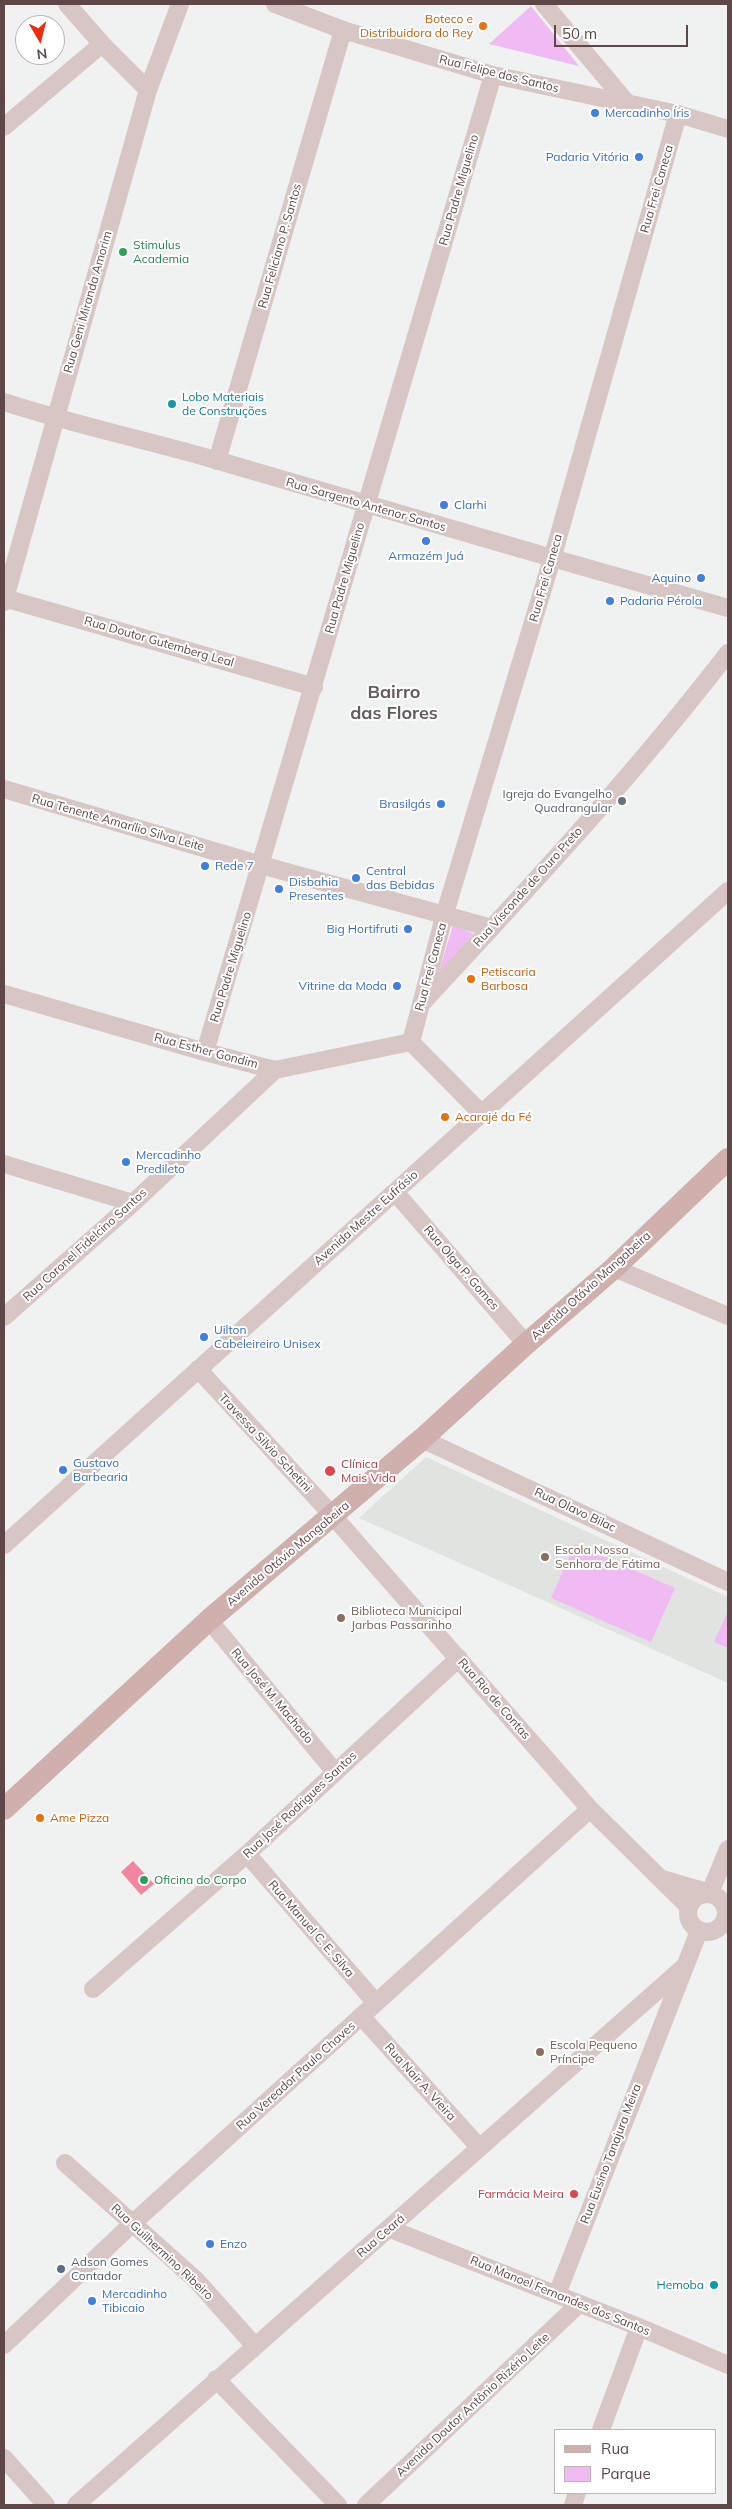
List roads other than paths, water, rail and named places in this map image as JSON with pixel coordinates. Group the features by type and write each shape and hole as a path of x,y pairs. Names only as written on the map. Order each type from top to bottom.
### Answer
{"main road":[{"name":"Avenida Otávio Mangabeira","path":"4,1809 209,1620 422,1439 526,1344 614,1268 728,1159"}],"street":[{"path":"67,4 102,44 148,90"},
{"name":"Rua Geni Miranda Amorim","path":"4,600 148,90 180,4"},
{"path":"544,4 628,104"},
{"name":"Rua Felipe dos Santos","path":"282,5 343,30 493,75 678,114 728,129"},
{"name":"Rua Feliciano P. Santos","path":"217,461 343,30"},
{"path":"4,127 102,44"},
{"name":"Rua Padre Miguelino","path":"205,1052 493,75"},
{"name":"Rua Frei Caneca","path":"411,1042 445,913 552,558 678,114"},
{"name":"Rua Sargento Antenor Santos","path":"4,402 54,418 217,461 366,506 728,608"},
{"name":"Rua Doutor Gutemberg Leal","path":"4,600 314,686"},
{"name":"Rua Visconde de Ouro Preto","path":"422,1003 492,928 679,717 728,653"},
{"name":"Rua Tenente Amarílio Silva Leite","path":"4,789 261,865 445,913 492,928"},
{"name":"Avenida Mestre Eufrásio","path":"4,1545 728,891"},
{"name":"Rua Esther Gondim","path":"4,994 205,1052 275,1070 411,1042"},
{"path":"411,1042 482,1114"},
{"name":"Rua Coronel Fidelcino Santos","path":"4,1317 133,1203 275,1070"},
{"path":"4,1164 133,1203"},
{"name":"Rua Olga P. Gomes","path":"395,1192 526,1344"},
{"path":"614,1268 728,1316"},
{"name":"Travessa Silvio Schetini","path":"198,1370 333,1516"},
{"name":"Rua Olavo Bilac","path":"422,1439 728,1582"},
{"name":"Rua Rio de Contas","path":"333,1516 590,1809 688,1906"},
{"name":"Rua José M. Machado","path":"209,1620 335,1772"},
{"name":"Rua José Rodrigues Santos","path":"93,1988 246,1854 459,1658"},
{"name":"Rua Vereador Paulo Chaves","path":"4,2345 133,2223 590,1809"},
{"path":"710,1892 728,1849"},
{"name":"Rua Manuel C. E. Silva","path":"246,1854 376,2003"},
{"path":"659,1879 710,1892 727,1904 726,1923 713,1932 699,1931 690,1924 688,1906 703,1893 710,1892"},
{"name":"Rua Eusino Tanajura Meira","path":"557,2294 699,1931"},
{"name":"Rua Ceará","path":"76,2505 254,2345 390,2229 685,1966"},
{"name":"Rua Nair A. Vieira","path":"362,2016 479,2148"},
{"name":"Rua Guilhermino Ribeiro","path":"65,2163 196,2280 254,2345"},
{"name":"Rua Manoel Fernandes dos Santos","path":"390,2229 639,2326 728,2365"},
{"name":"Avenida Doutor Antônio Rizério Leite","path":"366,2505 579,2304"},
{"path":"601,2429 639,2326"},
{"path":"216,2379 338,2505"},
{"path":"4,2458 46,2505"}],"place":[{"name":"Boteco e Distribuidora do Rey","path":"483,26"},
{"name":"Mercadinho Íris","path":"595,113"},
{"name":"Padaria Vitória","path":"639,157"},
{"name":"Stimulus Academia","path":"123,252"},
{"name":"Lobo Materiais de Construções","path":"172,404"},
{"name":"Clarhi","path":"444,505"},
{"name":"Armazém Juá","path":"426,541"},
{"name":"Aquino","path":"701,578"},
{"name":"Padaria Pérola","path":"610,601"},
{"name":"Igreja do Evangelho Quadrangular","path":"622,801"},
{"name":"Brasilgás","path":"441,804"},
{"name":"Rede 7","path":"205,866"},
{"name":"Central das Bebidas","path":"356,878"},
{"name":"Disbahia Presentes","path":"279,889"},
{"name":"Big Hortifruti","path":"408,929"},
{"name":"Petiscaria Barbosa","path":"471,979"},
{"name":"Vitrine da Moda","path":"397,986"},
{"name":"Acarajé da Fé","path":"445,1117"},
{"name":"Mercadinho Predileto","path":"126,1162"},
{"name":"Uilton Cabeleireiro Unisex","path":"204,1337"},
{"name":"Gustavo Barbearia","path":"63,1470"},
{"name":"Clínica Mais Vida","path":"330,1471"},
{"name":"Escola Nossa Senhora de Fátima","path":"545,1557"},
{"name":"Biblioteca Municipal Jarbas Passarinho","path":"341,1618"},
{"name":"Ame Pizza","path":"40,1818"},
{"name":"Oficina do Corpo","path":"144,1880"},
{"name":"Escola Pequeno Príncipe","path":"540,2052"},
{"name":"Farmácia Meira","path":"574,2194"},
{"name":"Enzo","path":"210,2244"},
{"name":"Adson Gomes Contador","path":"61,2269"},
{"name":"Hemoba","path":"714,2285"},
{"name":"Mercadinho Tibicaio","path":"92,2301"}],"district":[{"name":"Bairro das Flores","path":"394,703"}]}
